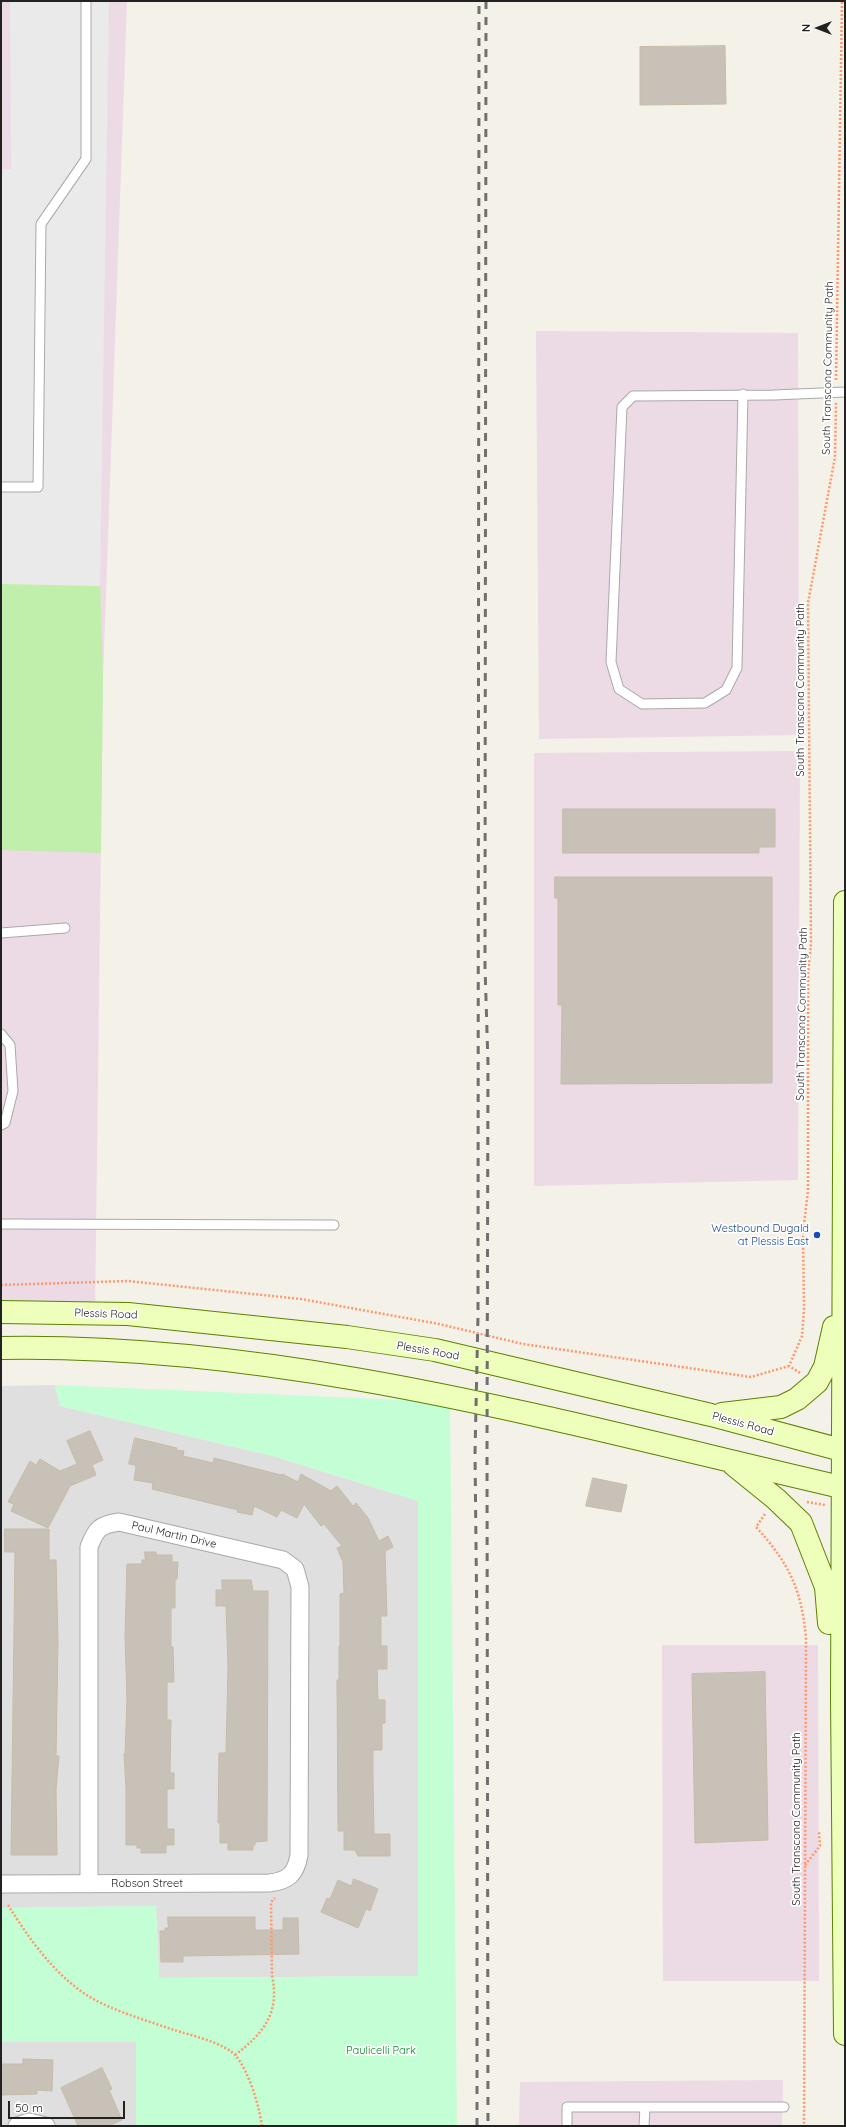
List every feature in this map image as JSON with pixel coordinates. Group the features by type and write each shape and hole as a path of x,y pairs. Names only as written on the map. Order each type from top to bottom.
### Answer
{"main road":[{"path":"845,902 844,1488 842,1698 845,2034"},
{"path":"711,1415 781,1407 797,1399 817,1382 826,1367 844,1287"},
{"name":"Plessis Road","path":"1,1312 128,1314 347,1337 435,1350 711,1415 844,1451"},
{"path":"1,1348 125,1350 217,1358 296,1368 395,1385 510,1410 844,1488"},
{"path":"730,1461 776,1499 801,1523 826,1587 833,1661 842,1698"}],"street":[{"name":"Paul Martin Drive","path":"89,1884 89,1546 95,1532 105,1524 119,1522 283,1560 296,1569 300,1587 299,1855 297,1867 291,1876"},
{"name":"Robson Street","path":"1,1884 270,1883 281,1882 291,1876"},
{"path":"17,2126 29,2122 46,2126"}],"lane":[{"path":"1,487 38,487 41,224 86,159 86,1"},
{"path":"743,394 737,668 726,690 705,703 642,704 619,689 611,662 622,408 633,396 743,394 774,395 840,392"},
{"path":"1,933 65,928"},
{"path":"1,1034 10,1045 12,1091 5,1122 1,1125"},
{"path":"1,1224 334,1225"},
{"path":"567,2126 567,2107 784,2107"},
{"path":"644,2126 645,2107"}],"path":[{"name":"South Transcona Community Path","path":"789,1366 802,1336 804,1309 803,1232 808,1191 808,973 811,944 808,603 835,457 840,392 842,1"},
{"path":"1,1284 128,1281 301,1299 439,1324 523,1344 751,1377 789,1366 799,1373"},
{"name":"South Transcona Community Path","path":"756,1527 777,1550 793,1578 804,1613 806,1639 804,2126"},
{"path":"805,1865 820,1846 819,1830"},
{"path":"235,2055 251,2042 264,2028 270,2016 274,1985 272,1975 271,1902"},
{"path":"8,1905 24,1931 56,1969 94,1999 114,2010 205,2039 235,2055 259,2106 262,2126"}],"shaded area":[{"path":"1,1 127,1 103,678 95,1311 1,1314"},
{"path":"10,1 109,1 100,586 1,584 1,169 11,169"},
{"path":"536,331 798,333 799,735 539,739"},
{"path":"800,751 798,1180 534,1186 534,753"},
{"path":"55,1385 60,1406 273,1456 418,1501 418,1976 159,1978 156,1906 1,1908 1,1386"},
{"path":"662,1645 818,1645 819,1981 663,1981"},
{"path":"1,2042 136,2042 136,2126 1,2126"},
{"path":"783,2080 782,2126 519,2126 520,2082"}],"green space":[{"path":"1,580 100,580 103,678 101,853 1,850"},
{"name":"Paulicelli Park","path":"55,1385 450,1402 457,2126 136,2126 136,2042 1,2042 1,1908 156,1906 159,1978 418,1976 418,1501 273,1456 60,1406"}],"building":[{"path":"725,46 726,104 640,105 640,47"},
{"path":"563,809 775,809 775,847 759,847 759,853 563,853"},
{"path":"555,877 772,877 772,1083 561,1084 562,1005 558,1005 558,898 555,898"},
{"path":"90,1431 103,1460 92,1465 96,1475 70,1486 48,1528 11,1511 14,1504 8,1502 30,1461 36,1465 40,1459 60,1471 77,1464 67,1441"},
{"path":"135,1438 177,1448 176,1450 184,1451 183,1456 213,1463 214,1458 281,1475 282,1474 298,1482 301,1474 331,1491 337,1486 353,1506 356,1503 368,1518 379,1541 388,1536 393,1547 385,1551 387,1616 381,1616 381,1646 387,1646 387,1669 377,1669 378,1700 385,1700 385,1723 382,1723 382,1750 373,1750 373,1781 374,1834 390,1834 390,1856 358,1856 355,1850 344,1850 344,1831 338,1831 337,1680 339,1680 340,1594 344,1593 343,1562 337,1548 342,1546 324,1524 321,1526 304,1504 297,1518 281,1510 277,1517 254,1506 252,1515 237,1512 238,1510 152,1489 153,1483 134,1480 136,1468 135,1465 129,1464"},
{"path":"593,1478 627,1485 621,1512 586,1506"},
{"path":"5,1529 49,1529 49,1560 56,1560 58,1640 56,1756 59,1756 56,1789 57,1855 11,1855 15,1552 5,1552"},
{"path":"145,1552 156,1552 156,1555 172,1555 172,1562 178,1562 177,1579 175,1579 175,1608 171,1608 171,1647 173,1647 174,1682 167,1682 167,1720 171,1720 170,1773 174,1773 174,1789 167,1789 167,1829 174,1829 174,1845 166,1845 166,1853 141,1853 141,1848 137,1848 137,1845 126,1845 126,1788 124,1754 127,1699 125,1636 127,1564 142,1564 142,1560 145,1560"},
{"path":"222,1580 251,1580 253,1591 268,1591 267,1841 255,1842 255,1845 253,1845 253,1850 228,1850 228,1843 220,1843 220,1823 218,1823 219,1753 226,1753 228,1666 226,1606 216,1606 216,1590 222,1590"},
{"path":"765,1672 768,1840 695,1843 692,1674"},
{"path":"354,1879 378,1889 370,1911 366,1909 358,1928 321,1912 327,1898 330,1899 338,1880 351,1886"},
{"path":"168,1917 255,1917 255,1930 283,1930 283,1918 298,1918 299,1954 183,1956 183,1962 161,1962 160,1931 165,1931 165,1928 168,1928"},
{"path":"23,2059 53,2060 52,2091 37,2090 37,2094 1,2095 1,2064 23,2064"},
{"path":"102,2068 112,2089 109,2090 122,2120 108,2126 78,2126 61,2088"}],"railway":[{"path":"477,2126 477,1633 475,1453 478,1316 479,1"},
{"path":"486,1 485,966 488,1064 488,2126"}],"place":[{"name":"Westbound Dugald at Plessis East","path":"817,1235"}]}
